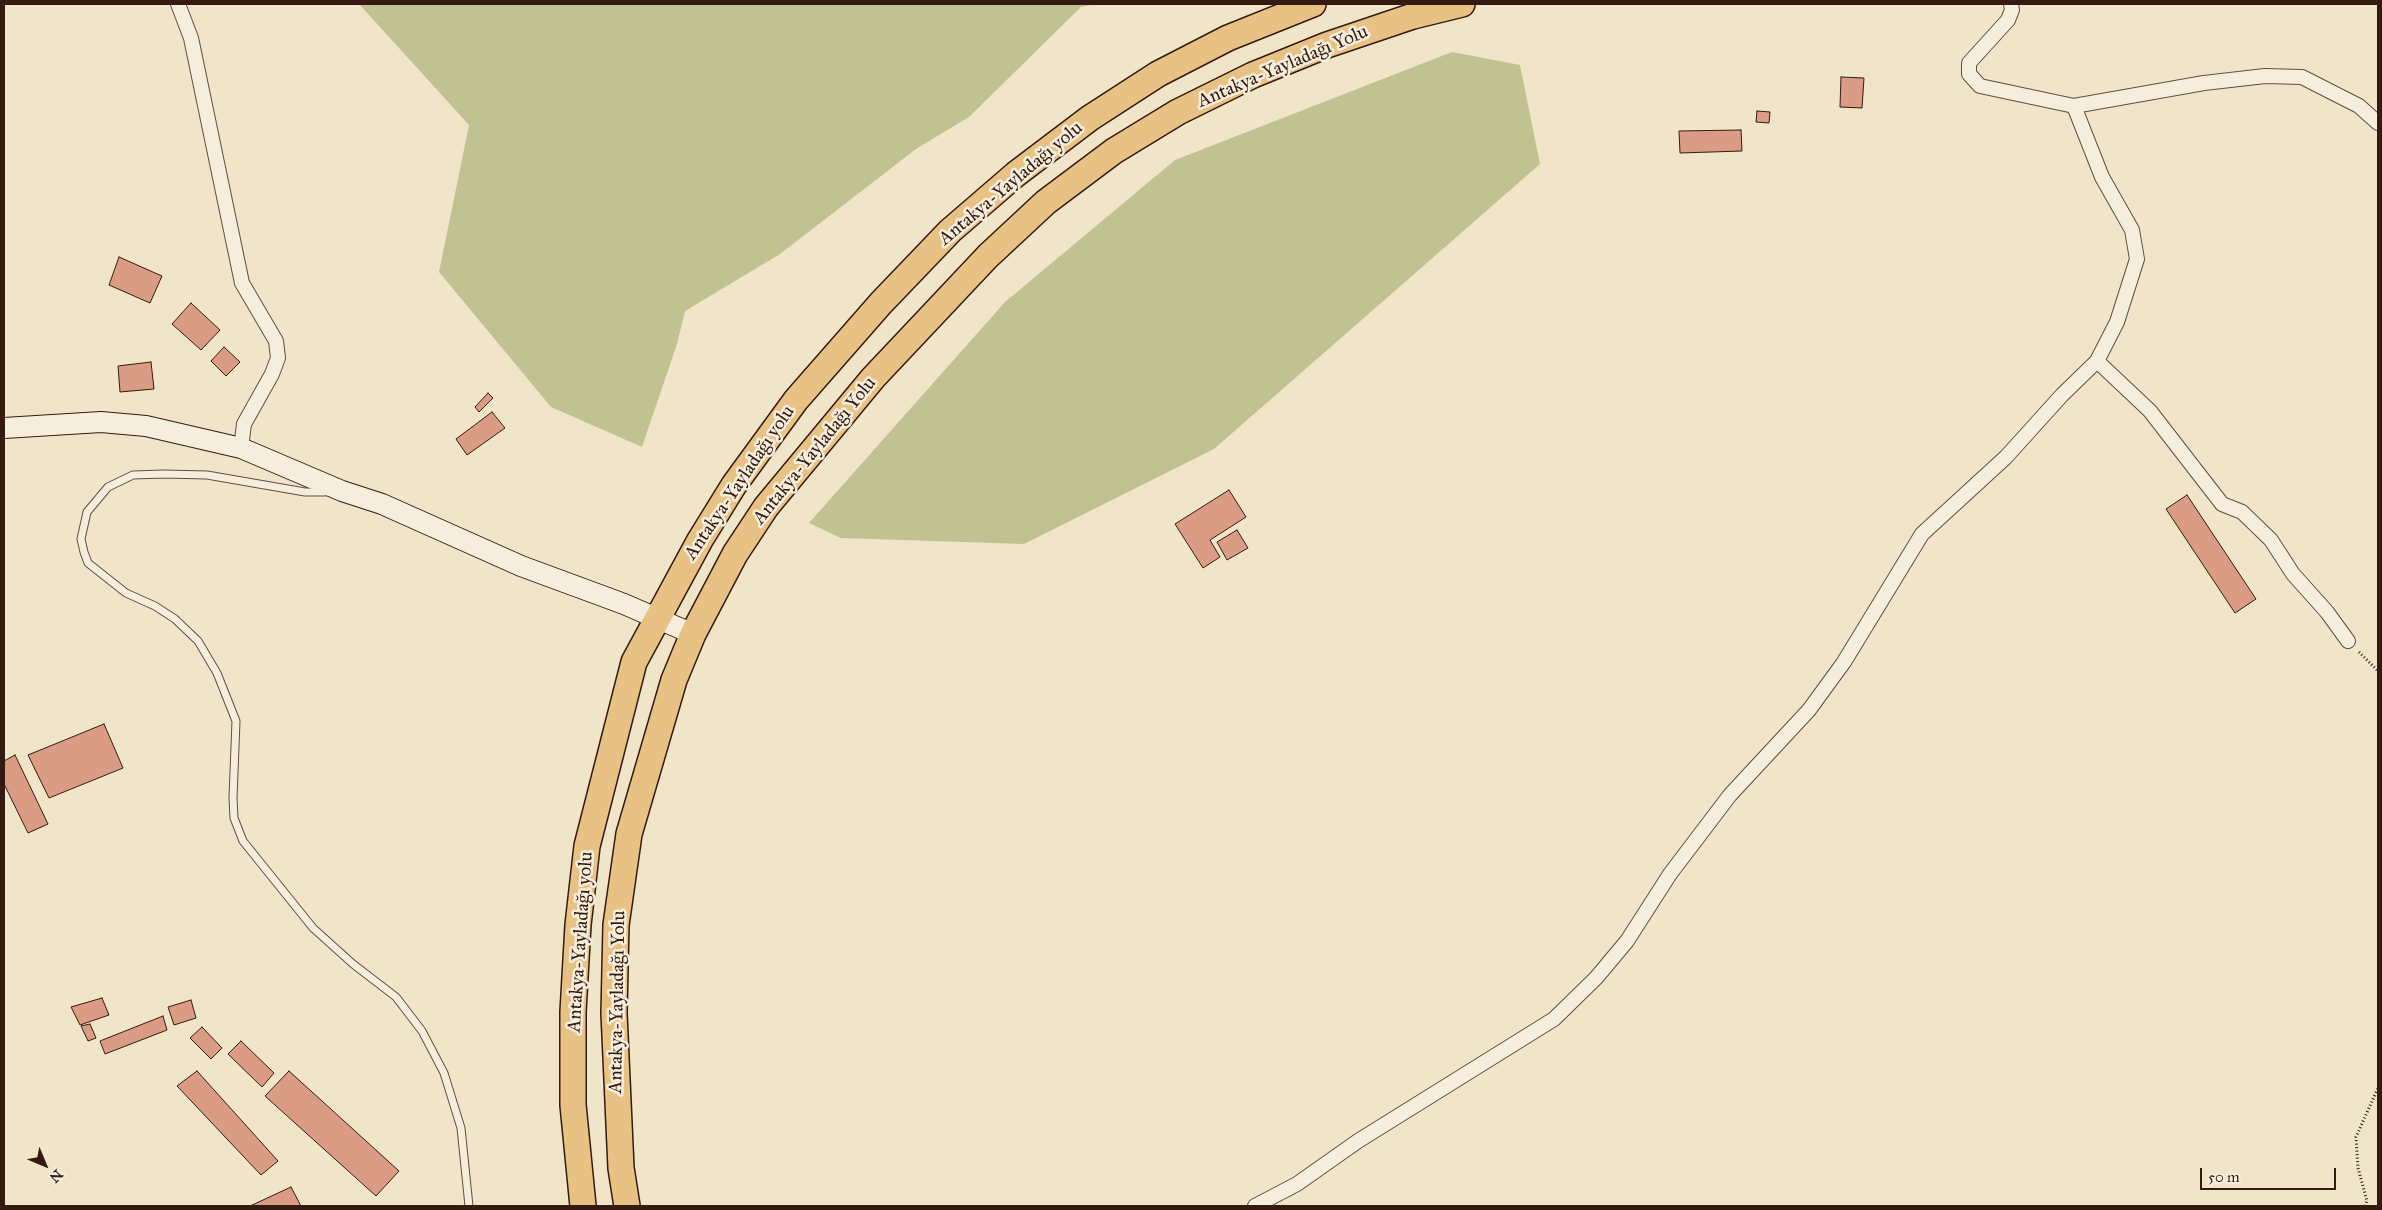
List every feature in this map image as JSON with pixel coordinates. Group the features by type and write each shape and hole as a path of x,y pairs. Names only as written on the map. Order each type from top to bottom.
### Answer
{"highway":[{"name":"Antakya-Yayladağı yolu","path":"583,1206 573,1105 573,1012 578,925 587,846 634,662 656,618 700,540 734,485 796,400 881,303 950,232 1016,174 1075,129 1158,74 1228,38 1313,4"},
{"name":"Antakya-Yayladağı Yolu","path":"627,1206 621,1168 614,1014 616,925 629,834 674,680 693,634 735,554 766,507 873,378 988,256 1046,202 1114,151 1178,112 1245,80 1327,45 1413,16 1462,4"}],"street":[{"path":"178,4 191,38 242,282 276,342 278,358 272,374 244,424 241,448"},
{"path":"2011,4 2012,10 2008,20 1969,63 1969,74 1980,86 2074,106 2204,83 2265,76 2302,77 2359,106 2378,123"},
{"path":"1254,1206 1297,1184 1358,1142 1554,1019 1596,978 1628,941 1670,874 1730,796 1809,710 1844,662 1922,534 2006,457 2062,395 2097,361 2117,322 2137,259 2132,230 2102,177 2074,106"},
{"path":"2097,361 2150,411 2222,504 2242,512 2271,540 2293,574 2327,612 2348,641"},
{"path":"4,428 101,422 146,426 241,448 342,492 382,504 521,566 624,604 693,634"}],"lane":[{"path":"342,492 305,492 207,475 134,475 108,487 90,506 84,523 82,539 84,552 88,563 126,593 155,606 175,619 198,641 216,673 236,722 234,818 243,841 313,928 353,964 396,997 422,1031 444,1073 460,1128 469,1206"}],"path":[{"path":"2348,641 2378,671"},
{"path":"2365,1206 2367,1201 2358,1168 2356,1137 2378,1088"}],"green space":[{"path":"359,4 1095,4 1081,7 969,117 916,149 780,254 685,311 677,344 642,447 551,407 439,272 469,125"},
{"path":"1452,52 1520,65 1540,164 1214,449 1024,544 841,538 809,523 1005,302 1175,160"}],"building":[{"path":"1841,77 1864,78 1862,108 1840,107"},
{"path":"1757,111 1770,112 1769,123 1756,122"},
{"path":"1741,130 1742,151 1680,153 1679,131"},
{"path":"119,257 162,276 150,303 109,285"},
{"path":"191,303 220,330 201,350 172,324"},
{"path":"224,347 240,362 226,376 211,361"},
{"path":"151,362 154,389 120,392 118,366"},
{"path":"488,393 493,398 479,412 475,407"},
{"path":"492,412 505,428 467,455 456,439"},
{"path":"1229,490 1246,517 1210,540 1220,557 1203,568 1175,524"},
{"path":"2187,495 2256,599 2235,613 2166,509"},
{"path":"1237,530 1248,548 1227,560 1217,542"},
{"path":"104,724 123,768 49,798 28,755"},
{"path":"15,755 48,824 28,833 4,784 4,761"},
{"path":"102,998 109,1015 80,1025 71,1007"},
{"path":"191,1000 196,1018 174,1025 168,1007"},
{"path":"163,1016 167,1030 105,1054 100,1041"},
{"path":"90,1024 96,1038 88,1041 81,1026"},
{"path":"202,1027 222,1048 211,1059 190,1038"},
{"path":"241,1041 274,1073 262,1087 228,1054"},
{"path":"197,1071 278,1161 261,1175 177,1086"},
{"path":"289,1071 399,1171 376,1196 265,1096"},
{"path":"291,1187 301,1206 250,1206"}]}
